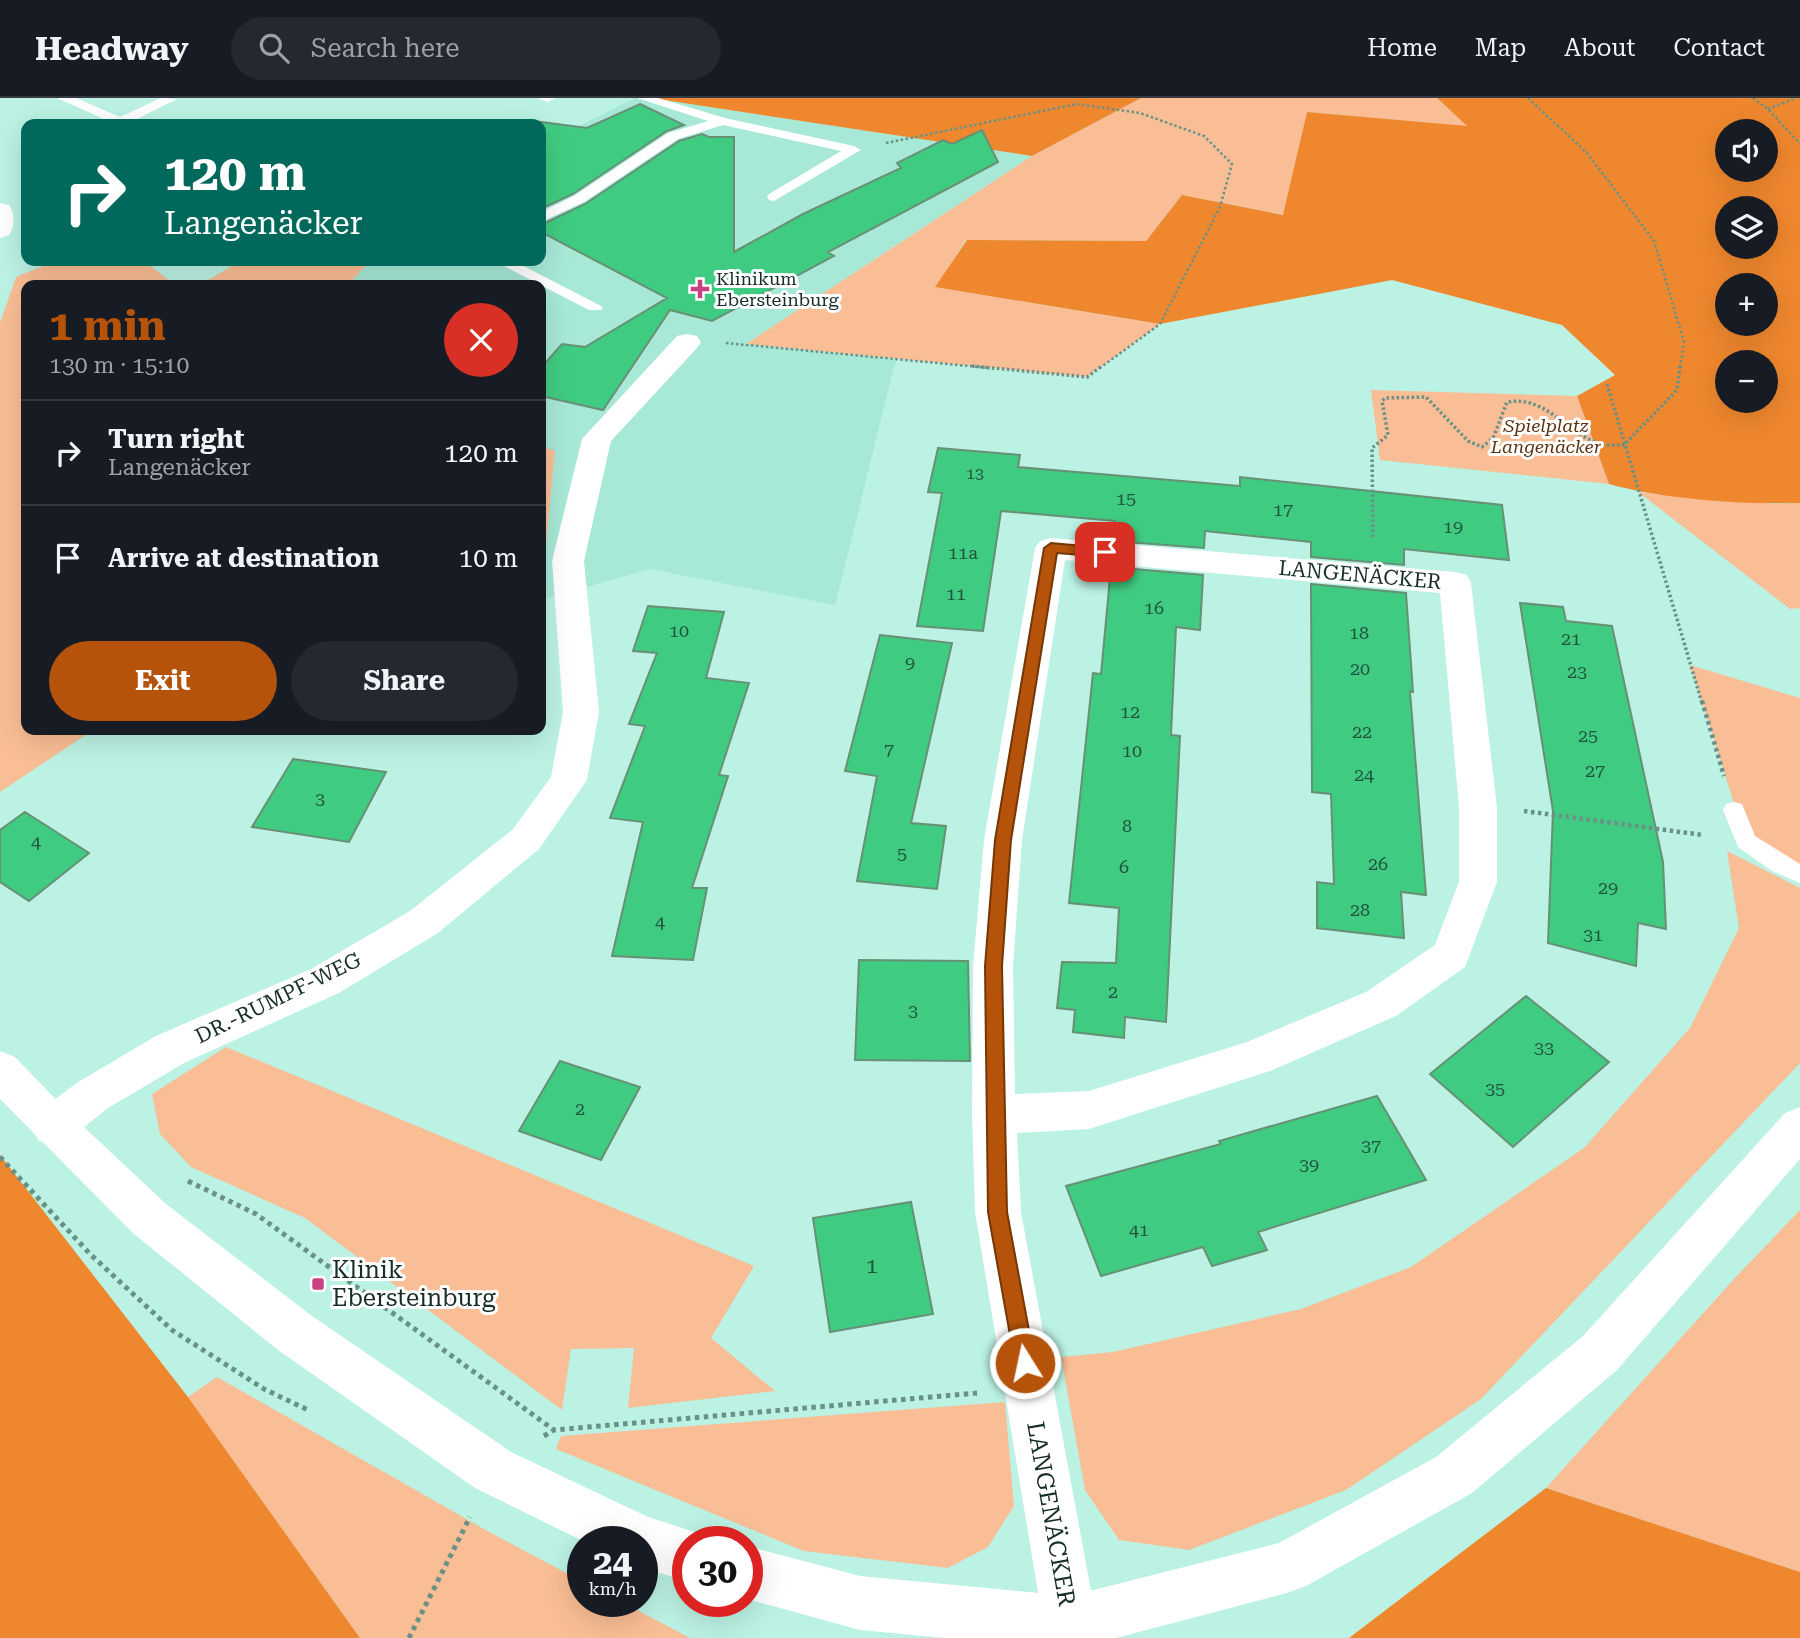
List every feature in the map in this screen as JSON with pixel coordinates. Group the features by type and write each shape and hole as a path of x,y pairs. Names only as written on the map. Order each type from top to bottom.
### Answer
{"street":[{"path":"0,212 0,230"},
{"name":"DR.-RUMPF-WEG","path":"53,1126 93,1095 171,1049 325,981 424,922 526,839 569,780 581,712 568,561 597,439 687,342"},
{"name":"LANGENÄCKER","path":"994,1115 1089,1110 1255,1058 1381,1004 1451,955 1478,882 1478,807 1455,583 1051,548 1003,840 993,966 994,1115 998,1212 1070,1623"},
{"path":"0,1070 53,1126 150,1219 295,1334 493,1470 609,1526"},
{"path":"763,1576 860,1603 1070,1623 1287,1567 1454,1475 1600,1353 1800,1127"}],"lane":[{"path":"64,98 114,119"},
{"path":"131,119 169,98"},
{"path":"645,98 722,121 855,150"},
{"path":"546,216 579,199 673,136 722,121"},
{"path":"774,197 855,150"},
{"path":"512,266 540,280"},
{"path":"546,283 595,307"},
{"path":"1734,810 1746,841 1780,865 1800,874"}],"path":[{"path":"1528,98 1587,153 1654,241 1684,342 1676,390 1624,445"},
{"path":"1753,98 1768,109 1800,144"},
{"path":"1768,109 1797,98"},
{"path":"687,342 746,344 1087,377 1160,324 1220,207 1232,164 1204,136 1140,113 1077,104 855,150"},
{"path":"1607,384 1734,810"},
{"path":"1373,576 1372,448 1388,435 1382,401 1385,398 1411,399 1418,395 1426,397 1468,441 1482,447 1493,438 1507,402 1519,397 1533,402 1597,443 1624,445"},
{"path":"1478,807 1746,841"},
{"path":"177,1175 256,1214 554,1430"},
{"path":"409,1638 493,1470 554,1430 1030,1388"}],"shaded area":[{"path":"635,98 651,98 1032,156 747,343 896,359 835,605 650,569 546,599 546,547 555,452 546,448 546,280 353,280 365,266 546,266 546,142"},
{"path":"651,98 1141,98 1032,156"},
{"path":"1437,98 1800,98 1800,503 1703,500 1653,494 1609,484 1577,396 1615,375 1562,325 1392,280 1160,324 935,287 967,240 1146,241 1182,195 1283,215 1307,112 1467,126"},
{"path":"0,1155 188,1397 360,1638 0,1638"},
{"path":"1546,1488 1800,1572 1800,1638 1349,1638"}],"green space":[{"path":"1141,98 1437,98 1468,127 1307,112 1284,215 1182,195 1146,241 966,240 936,287 1160,324 1087,377 746,344 1032,156"},
{"path":"43,266 150,266 169,280 21,280 21,735 86,735 0,792 0,323 16,277"},
{"path":"232,266 365,266 353,280 208,280"},
{"name":"Spielplatz Langenäcker","path":"1371,390 1577,396 1609,484 1380,460"},
{"path":"546,448 555,451 546,545"},
{"path":"1638,492 1773,504 1800,503 1800,608 1790,609"},
{"path":"1690,665 1800,698 1800,864 1746,841"},
{"path":"1727,851 1800,888 1800,1063 1481,1399 1346,1490 1189,1550 1119,1540 1085,1490 1061,1357 1113,1352 1301,1309 1411,1267 1584,1148 1690,1028 1739,928"},
{"path":"226,1047 754,1266 711,1338 775,1391 628,1408 634,1348 571,1349 562,1410 305,1218 191,1167 160,1134 152,1094"},
{"path":"1800,1210 1800,1572 1546,1488 1734,1279"},
{"path":"217,1377 567,1573 567,1617 650,1617 690,1638 360,1638 188,1397"},
{"path":"1005,1402 1014,1506 988,1547 948,1568 804,1551 763,1534 763,1526 743,1526 556,1449 561,1436"}],"building":[{"path":"640,104 684,125 667,131 573,194 546,207 546,123 587,128"},
{"path":"982,130 998,162 828,252 834,256 712,321 670,310 603,410 546,397 546,362 562,344 585,347 667,298 546,235 546,223 585,204 679,141 702,134 709,137 734,137 734,252 803,214 901,168 897,163 943,140 952,144"},
{"path":"938,448 1020,455 1018,467 1240,486 1240,477 1502,505 1509,560 1404,549 1404,565 1311,557 1311,542 1205,531 1204,548 1114,541 1115,521 1001,511 983,631 917,626 942,493 928,492"},
{"path":"1111,567 1203,575 1200,630 1176,627 1171,735 1180,736 1166,1022 1125,1017 1124,1038 1073,1032 1075,1010 1057,1008 1062,962 1116,963 1119,908 1069,903 1093,673 1101,674"},
{"path":"1311,584 1406,593 1413,692 1410,691 1426,895 1401,892 1404,938 1317,928 1317,882 1334,884 1331,794 1312,792"},
{"path":"1520,603 1563,607 1566,621 1612,626 1663,862 1666,929 1638,923 1636,966 1548,943 1553,811"},
{"path":"648,606 724,612 706,678 749,683 719,775 728,776 692,888 707,888 693,960 612,956 643,822 610,818 645,726 629,724 657,653 633,651"},
{"path":"880,635 952,643 911,823 946,826 937,889 857,881 877,776 845,771"},
{"path":"293,759 386,772 349,842 252,827"},
{"path":"25,812 89,853 29,901 0,882 0,830"},
{"path":"859,960 968,961 970,1061 855,1060"},
{"path":"1526,996 1609,1062 1513,1147 1430,1074"},
{"path":"560,1061 640,1087 601,1160 519,1131"},
{"path":"1377,1096 1426,1180 1258,1232 1267,1250 1212,1266 1203,1247 1101,1276 1066,1186 1221,1144 1219,1141"},
{"path":"911,1202 933,1314 830,1332 813,1218"}],"place":[{"name":"Klinikum Ebersteinburg","path":"700,289"},
{"name":"Klinik Ebersteinburg","path":"318,1284"}],"route":[{"path":"1025,1363 998,1212 993,966 1003,840 1051,548 1105,552"}]}
